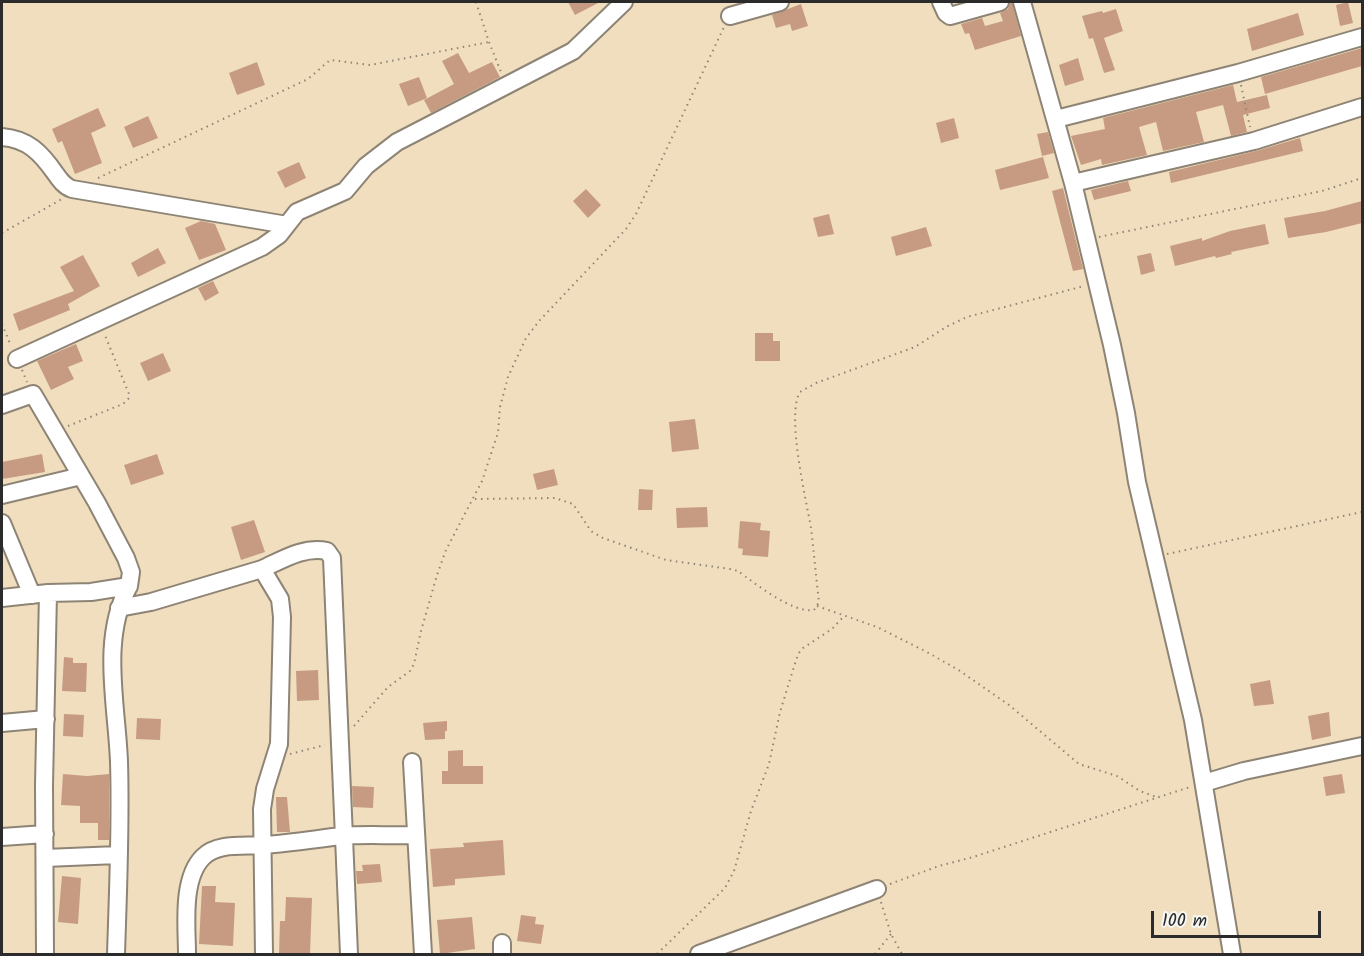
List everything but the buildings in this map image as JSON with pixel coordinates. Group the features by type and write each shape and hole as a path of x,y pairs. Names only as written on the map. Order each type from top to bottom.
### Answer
{"street":[{"path":"17,359 262,247 279,235 301,210 345,191 366,166 397,142 573,51 624,2"},
{"path":"730,16 780,2"},
{"path":"941,2 946,13 950,16 957,16 1000,2"},
{"path":"1022,2 1056,119 1098,282 1126,413 1137,482 1193,720 1232,954"},
{"path":"1056,119 1238,73 1362,37"},
{"path":"1073,183 1254,141 1362,107"},
{"path":"2,138 26,144 37,150 63,183 75,190 286,225"},
{"path":"2,405 33,394 81,476 126,558 131,572 129,586 116,619 113,652 119,761 116,954"},
{"path":"2,495 81,476"},
{"path":"2,524 40,594 46,719 45,954"},
{"path":"119,608 151,602 262,569 293,554 324,550 331,556 349,954"},
{"path":"262,569 282,606 279,744 263,799 264,954"},
{"path":"2,598 91,592 129,586"},
{"path":"2,723 46,719"},
{"path":"1203,783 1244,771 1362,746"},
{"path":"412,762 423,954"},
{"path":"2,837 45,834"},
{"path":"187,954 187,898 193,875 200,862 212,851 227,847 344,836 416,835"},
{"path":"45,858 118,855"},
{"path":"699,954 877,889"}],"path":[{"path":"476,2 507,86"},
{"path":"274,759 340,742 388,687 410,671 414,664 423,623 446,550 475,498 498,433 508,377 526,338 540,320 626,229 636,214 730,16"},
{"path":"95,180 308,79 330,60 370,65 489,42"},
{"path":"1238,73 1254,141"},
{"path":"1088,239 1322,191 1362,178"},
{"path":"2,233 75,190"},
{"path":"475,498 562,499 573,504 591,531 603,538 666,560 738,571 767,592 804,611 813,610 819,602 795,432 797,401 800,392 816,383 915,346 946,327 967,318 1098,282"},
{"path":"55,432 128,401 129,394 99,322"},
{"path":"1155,556 1362,512"},
{"path":"817,606 904,639 960,671 1009,705 1079,764 1117,776 1140,791 1158,797"},
{"path":"657,954 724,888 734,871 769,764 780,712 798,654 803,648 832,629 844,616"},
{"path":"902,954 891,934 877,889 939,866 1203,783"},
{"path":"876,954 891,934"}]}
